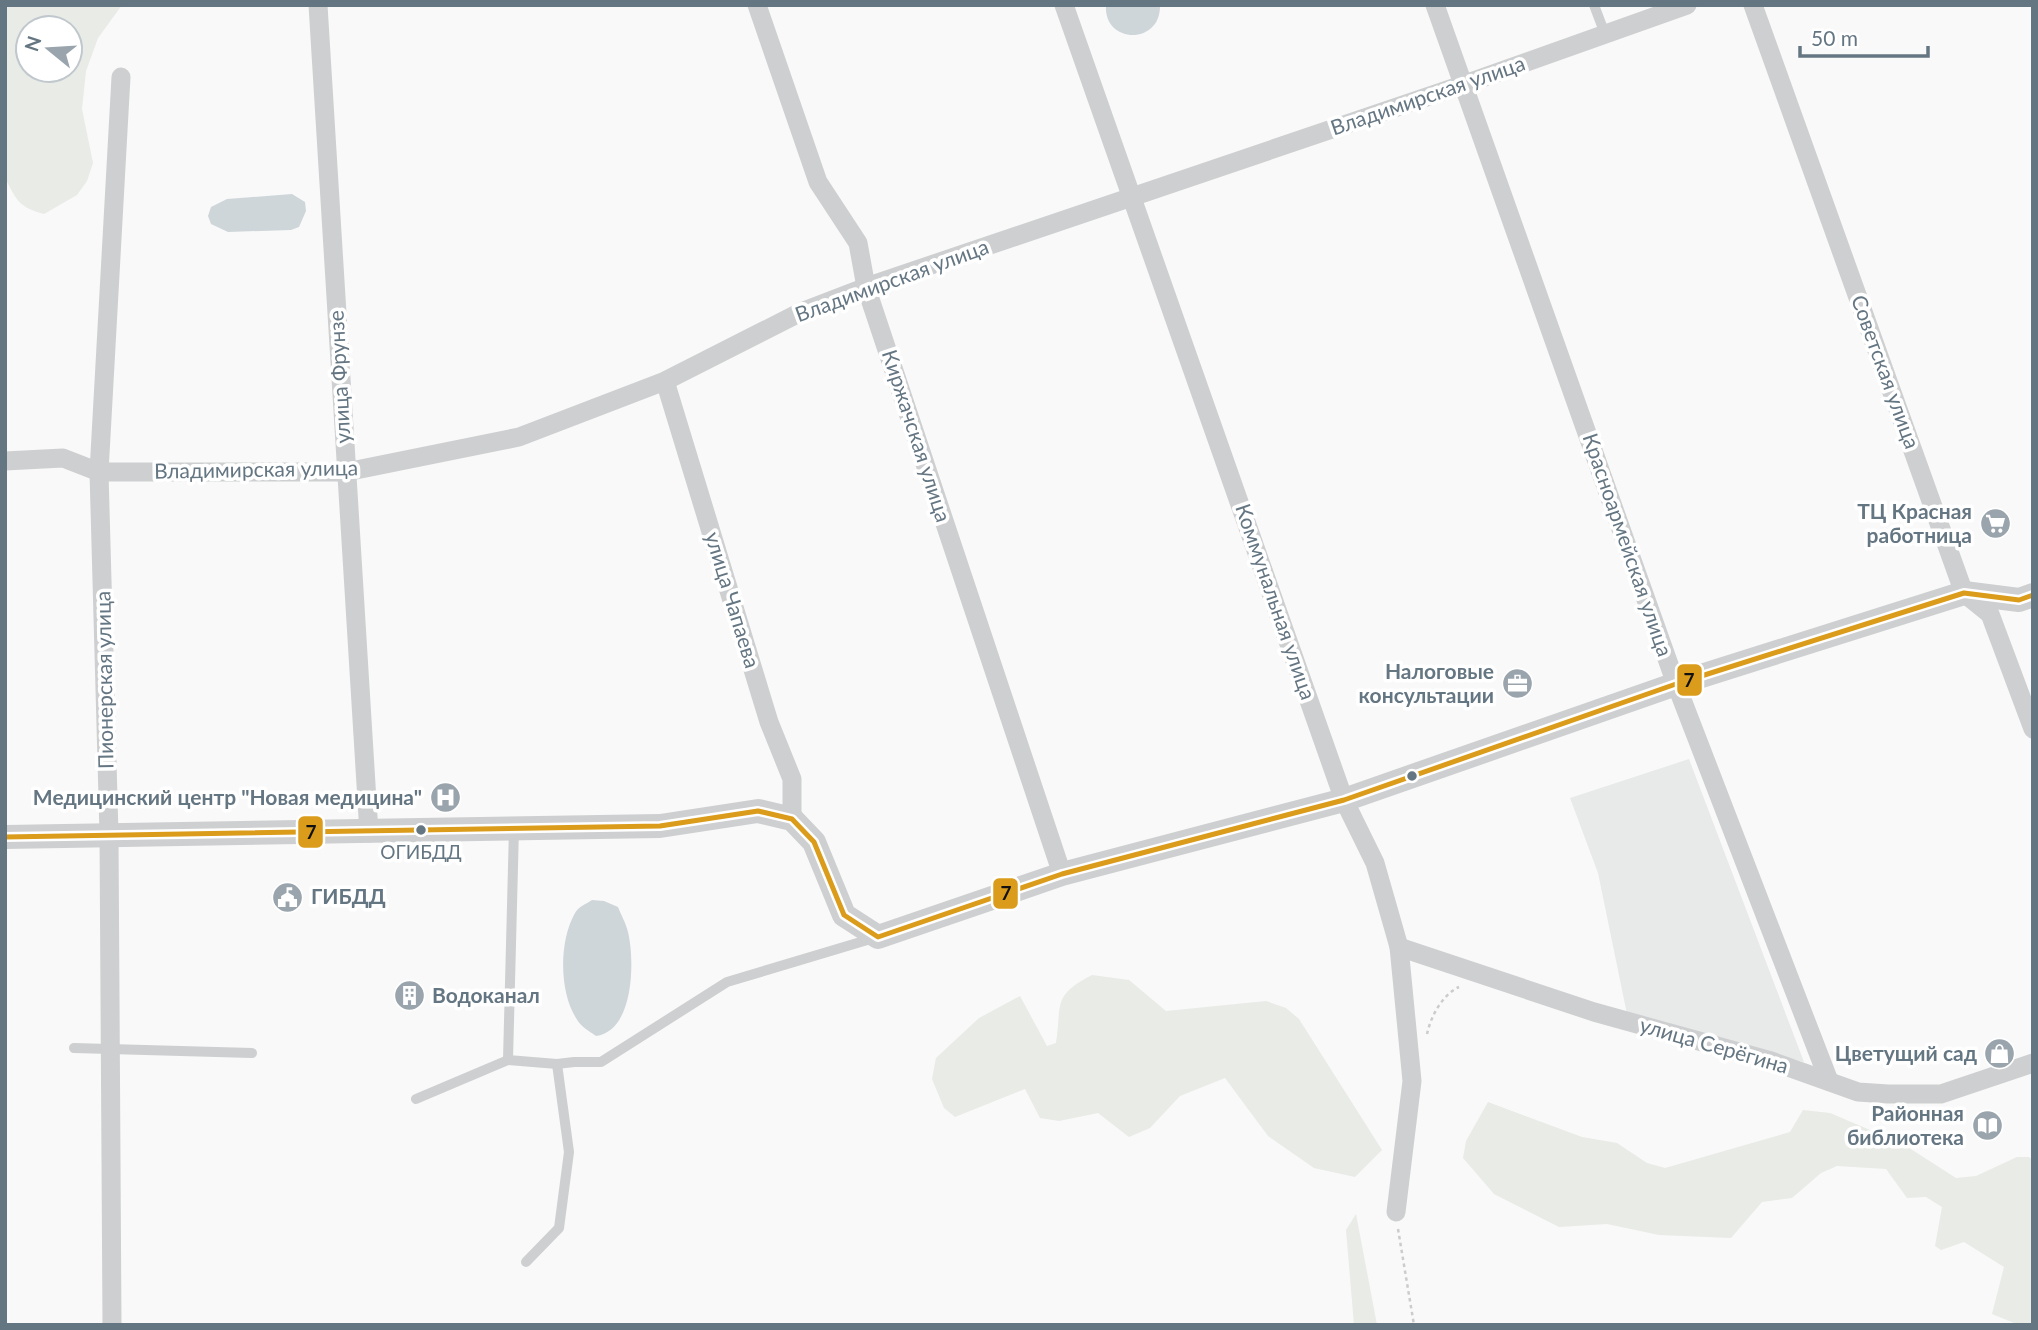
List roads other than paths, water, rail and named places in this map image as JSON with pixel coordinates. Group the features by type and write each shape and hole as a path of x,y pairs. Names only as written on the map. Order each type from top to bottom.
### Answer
{"street":[{"name":"улица Фрунзе","path":"318,5 369,833"},
{"name":"Киржачская улица","path":"757,5 818,182 858,243 866,287 1062,874"},
{"name":"Коммунальная улица","path":"1064,5 1344,800 1375,863 1399,947 1412,1081 1396,1212"},
{"name":"Красноармейская улица","path":"1435,5 1676,684 1829,1081"},
{"name":"Владимирская улица","path":"5,461 63,458 99,472 346,472 519,437 665,381 801,312 866,287 1465,84 1687,5"},
{"name":"Советская улица","path":"1753,5 1964,593"},
{"name":"Пионерская улица","path":"112,1325 108,834 99,472 121,77"},
{"name":"улица Чапаева","path":"665,381 769,722 792,779 792,819"},
{"path":"1964,593 1990,614 2033,729"},
{"path":"5,837 369,833 660,826 758,811 792,819 814,842 844,915 878,937 1062,874 1344,800 1676,684 1964,593 2019,600 2033,595"},
{"name":"улица Серёгина","path":"1399,947 1594,1012 1771,1061 1858,1092 1941,1094 2033,1063"}],"lane":[{"path":"1594,5 1605,34"},
{"path":"508,1060 514,828"},
{"path":"416,1099 508,1060 557,1064 601,1062 727,982 878,937"},
{"path":"74,1048 252,1053"},
{"path":"526,1262 559,1228 569,1152 557,1064"}],"place":[{"name":"ТЦ Красная работница","path":"1995,524"},
{"name":"Налоговые консультации","path":"1517,684"},
{"name":"Медицинский центр \"Новая медицина\"","path":"445,798"},
{"name":"ОГИБДД","path":"421,830"},
{"name":"ГИБДД","path":"288,897"},
{"name":"Водоканал","path":"409,996"},
{"name":"Цветущий сад","path":"2000,1054"},
{"name":"Районная библиотека","path":"1987,1126"}]}
